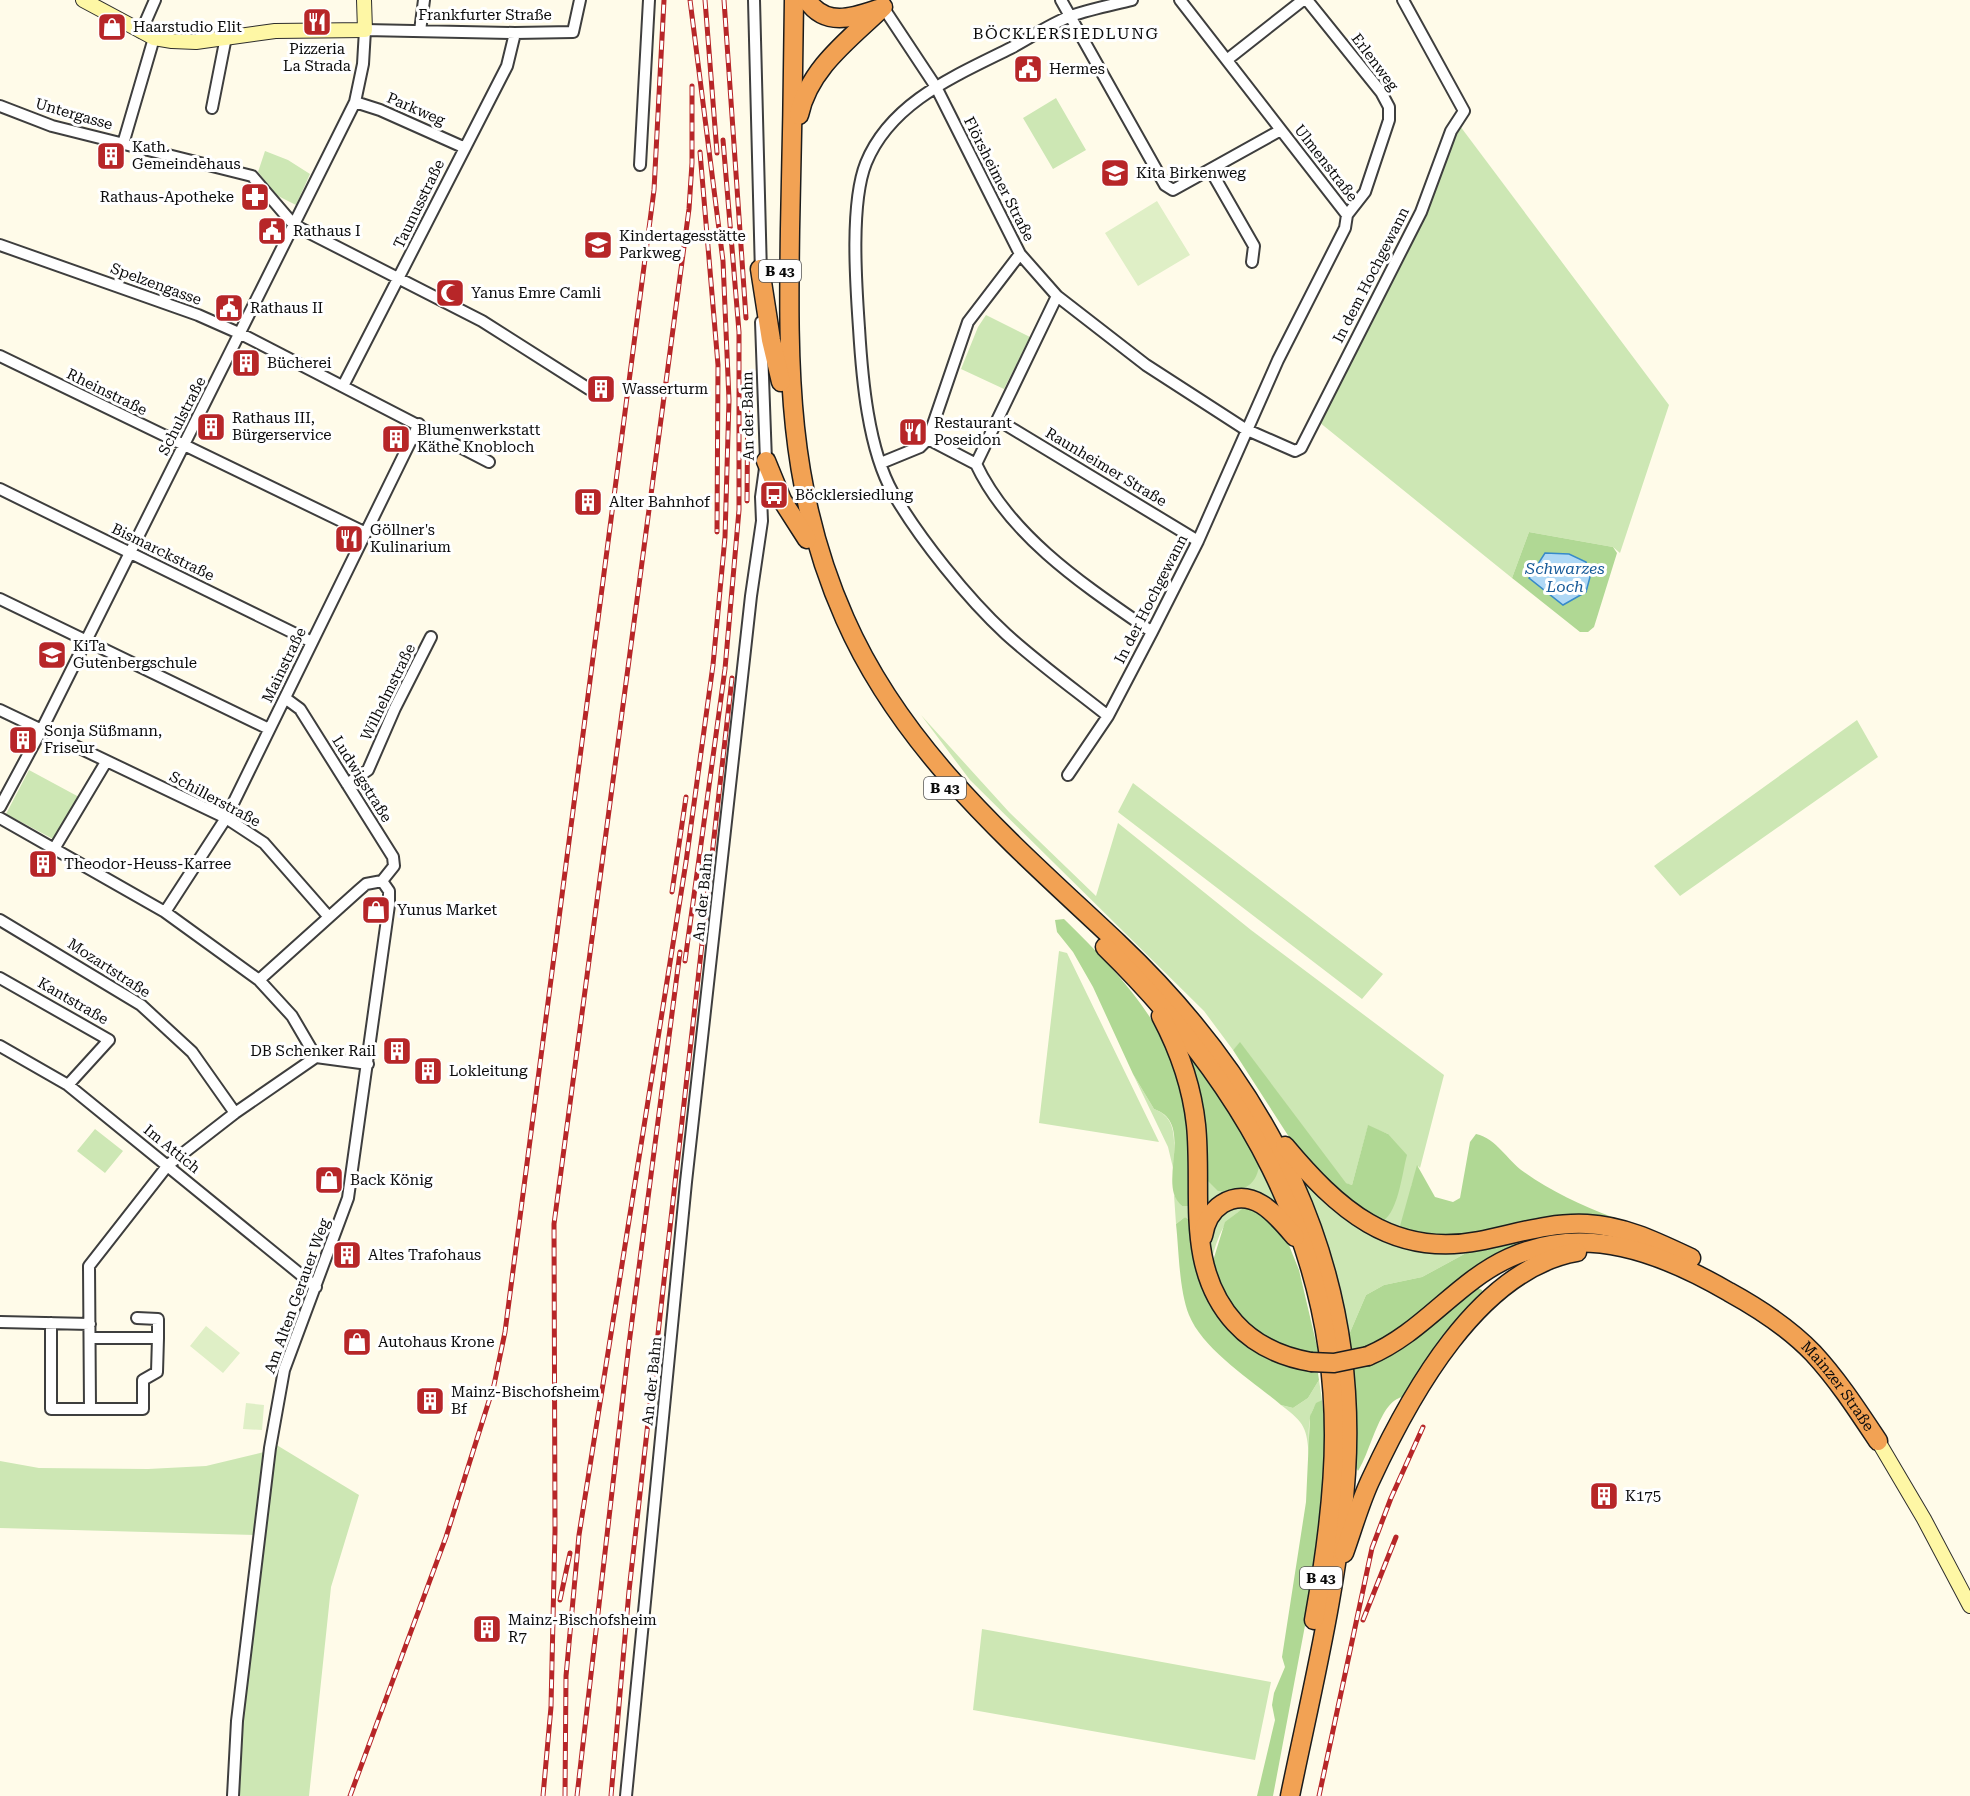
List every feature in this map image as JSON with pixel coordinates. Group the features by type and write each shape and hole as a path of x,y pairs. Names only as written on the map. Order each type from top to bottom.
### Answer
{"highway":[{"name":"B 43","path":"784,0 779,333 781,382 791,472 807,539 844,639 902,735 983,831 1148,991 1203,1055 1242,1112 1275,1174 1303,1245 1318,1303 1328,1356 1333,1455 1328,1521 1315,1614 1279,1796"},
{"name":"B 43","path":"794,0 788,319 790,394 798,459 822,560 858,647 908,728 945,774 990,823 1172,996 1221,1056 1263,1119 1280,1150 1308,1215 1322,1261 1347,1390 1346,1471 1335,1576 1290,1796"},
{"path":"807,0 823,16 837,19 886,4"},
{"path":"792,149 802,102 816,74 886,4"},
{"path":"760,269 771,340 781,382"},
{"path":"765,461 782,500 807,539"},
{"path":"1148,991 1178,1052 1192,1101 1196,1125 1201,1253 1213,1292 1237,1326 1271,1350 1311,1362 1334,1363 1368,1356 1400,1340 1484,1272 1515,1255 1564,1243 1597,1243 1630,1248"},
{"path":"1263,1119 1328,1194 1359,1220 1387,1233 1413,1240 1450,1244 1570,1224 1600,1225 1627,1230 1699,1262 1735,1286 1765,1312"},
{"path":"1201,1253 1204,1229 1211,1215 1222,1204 1243,1198 1261,1203 1269,1209 1303,1245"},
{"path":"1335,1576 1370,1481 1406,1410 1446,1349 1471,1319 1508,1285 1543,1262 1583,1251 1630,1248"},
{"name":"Mainzer Straße","path":"1630,1248 1683,1267 1765,1312 1820,1361 1883,1438"}],"street":[{"name":"Frankfurter Straße","path":"83,0 154,38 189,42 275,31 573,32 580,0"},
{"path":"141,32 155,0"},
{"path":"364,0 364,30"},
{"path":"420,31 424,0"},
{"path":"640,165 649,0"},
{"name":"An der Bahn","path":"626,1796 687,1170 748,619 762,521 761,497 765,461 754,0"},
{"path":"1061,0 1165,185 1173,190 1211,171 1281,130"},
{"path":"1108,716 1005,633 941,562 892,492 881,463 863,388 856,297 861,182 865,165 882,133 894,118 936,87 1070,17 1132,0"},
{"name":"Ulmenstraße","path":"1180,0 1347,215 1345,228 1245,429"},
{"name":"Erlenweg","path":"1227,59 1305,0 1381,92 1389,107 1389,120 1365,192 1347,215"},
{"name":"In dem Hochgewann","path":"1299,450 1421,212 1451,131 1464,111 1402,0"},
{"name":"Flörsheimer Straße","path":"886,4 936,87 1020,254 1057,296 1146,365 1245,429 1299,450"},
{"name":"Schulstraße","path":"0,807 42,729 241,334 355,102 363,64 364,30"},
{"name":"Taunusstraße","path":"343,386 507,66 515,33"},
{"path":"212,108 226,37"},
{"path":"123,144 154,38"},
{"name":"Parkweg","path":"355,102 380,110 464,147"},
{"name":"Untergasse","path":"0,106 52,126 252,176 294,225"},
{"path":"1211,171 1254,246 1252,262"},
{"path":"294,225 482,321 589,389"},
{"name":"Spelzengasse","path":"0,245 198,315 241,334 489,462"},
{"path":"881,463 920,447 928,439 968,322 1020,254"},
{"path":"976,464 1057,296"},
{"name":"Rheinstraße","path":"0,356 364,532"},
{"name":"Raunheimer Straße","path":"998,420 1198,541"},
{"name":"Mainstraße","path":"165,912 226,818 364,532 419,424"},
{"name":"In der Hochgewann","path":"1068,774 1108,716 1152,632 1198,541 1245,429"},
{"path":"928,439 976,464 984,480 1038,545 1095,592 1152,632"},
{"name":"Bismarckstraße","path":"0,489 312,642"},
{"path":"0,598 269,729"},
{"name":"Wilhelmstraße","path":"347,784 368,770 395,708 431,637"},
{"name":"Ludwigstraße","path":"285,698 300,709 393,857 394,866 382,881"},
{"name":"Schillerstraße","path":"0,710 226,818 264,843 328,916"},
{"path":"54,849 106,762"},
{"path":"0,818 165,912 259,980 292,1016 316,1057"},
{"path":"259,980 366,884 382,881"},
{"name":"Am Alten Gerauer Weg","path":"233,1796 237,1721 270,1448 284,1370 348,1198 389,905 389,891 382,881"},
{"name":"Mozartstraße","path":"0,920 141,1005 192,1052 235,1113"},
{"name":"Kantstraße","path":"0,978 109,1040 68,1084"},
{"name":"Im Attich","path":"0,1046 68,1084 316,1287"},
{"path":"90,1408 89,1266 168,1165 235,1113 316,1057 368,1064"},
{"path":"51,1323 51,1409 143,1409 143,1380 157,1372 158,1319 137,1318"},
{"path":"0,1322 90,1324"},
{"path":"90,1338 158,1338"},
{"name":"Mainzer Straße","path":"1883,1438 1970,1605"}],"green space":[{"path":"1056,98 1086,150 1053,169 1023,118"},
{"path":"1460,126 1669,405 1620,553 1613,547 1529,532 1512,578 1319,422 1453,134"},
{"path":"265,151 288,160 310,174 296,205 276,195 258,172"},
{"path":"1157,201 1190,255 1138,286 1105,233"},
{"path":"986,315 1030,337 1004,389 961,369 978,327"},
{"path":"1529,532 1613,547 1617,553 1594,627 1588,632 1580,632 1512,578"},
{"path":"921,715 1009,812 1096,896 1118,823 1251,930 1444,1075 1420,1168 1418,1166 1411,1187 1411,1230 1424,1240 1380,1226 1388,1134 1368,1126 1352,1185 1345,1183 1240,1043 1233,1050 1204,1011 970,780"},
{"path":"1857,720 1878,757 1680,896 1654,866"},
{"path":"29,770 79,797 55,840 6,814"},
{"path":"1133,783 1383,974 1362,999 1118,812"},
{"path":"1064,919 1126,984 1159,1032 1172,1058 1182,1086 1189,1117 1193,1200 1189,1206 1182,1206 1174,1194 1172,1183 1174,1134 1171,1124 1165,1115 1154,1109 1133,1074 1093,987 1073,952 1057,932 1055,920"},
{"path":"1059,951 1067,953 1159,1142 1039,1123"},
{"path":"1184,1042 1260,1157 1257,1174 1253,1181 1243,1189 1218,1191 1208,1181 1202,1168"},
{"path":"1240,1042 1346,1183 1352,1185 1368,1125 1388,1134 1407,1155 1395,1204 1385,1219 1379,1223 1356,1213 1300,1154 1233,1050"},
{"path":"1133,1074 1154,1109 1169,1120 1174,1136 1174,1172 1168,1147"},
{"path":"95,1129 123,1151 105,1173 77,1151"},
{"path":"1476,1134 1490,1140 1518,1167 1545,1186 1612,1217 1616,1222 1424,1240 1411,1230 1403,1230 1400,1226 1417,1165 1435,1197 1453,1202 1460,1198 1470,1142"},
{"path":"1286,1153 1346,1218 1481,1245 1422,1277 1384,1285 1366,1295 1348,1337"},
{"path":"1260,1157 1288,1222 1259,1198 1204,1221 1202,1168"},
{"path":"1174,1195 1182,1206 1193,1200 1191,1221 1185,1217 1176,1224"},
{"path":"1240,1204 1252,1206 1242,1210 1223,1227 1213,1256 1214,1274 1235,1309 1272,1346 1244,1327 1232,1314 1221,1299 1207,1266 1206,1249 1214,1222 1224,1210"},
{"path":"1252,1206 1284,1233 1299,1270 1319,1355 1312,1357 1259,1336 1230,1302 1217,1280 1212,1264 1225,1222 1242,1209"},
{"path":"1185,1217 1191,1221 1196,1260 1203,1289 1216,1313 1227,1326 1239,1338 1269,1356 1318,1373 1319,1380 1308,1398 1293,1408 1281,1405 1230,1364 1217,1353 1196,1328 1186,1305 1180,1270 1176,1224"},
{"path":"1522,1239 1518,1247 1387,1342 1347,1353 1348,1337 1366,1295 1384,1285 1422,1277 1481,1245"},
{"path":"1476,1287 1482,1290 1484,1297 1405,1397 1389,1405 1358,1471 1355,1466 1356,1429 1348,1371 1373,1363"},
{"path":"206,1326 240,1353 223,1373 190,1346"},
{"path":"1319,1380 1322,1400 1316,1405 1310,1418 1309,1458 1306,1433 1303,1427 1281,1405 1293,1408 1308,1398"},
{"path":"1322,1400 1327,1451 1316,1567 1273,1796 1257,1796 1275,1720 1272,1705 1274,1693 1285,1667 1282,1657 1306,1502 1310,1416 1316,1403"},
{"path":"246,1403 264,1405 262,1430 243,1429"},
{"path":"275,1444 359,1495 331,1587 309,1796 240,1796 239,1727"},
{"path":"264,1452 255,1535 0,1528 0,1461 39,1468 148,1469 206,1466"},
{"path":"982,1629 1271,1682 1255,1760 973,1710"}],"water":[{"name":"Schwarzes Loch","path":"1545,553 1569,554 1586,562 1590,577 1586,592 1563,605 1529,578"}],"railway":[{"path":"350,1796 446,1537 494,1385 505,1332 654,190 664,0"},
{"path":"565,1796 566,1676 579,1535 686,862 713,665 725,537 729,400 723,261 690,0"},
{"path":"705,0 717,153"},
{"path":"724,0 746,318"},
{"path":"543,1796 551,1707 555,1531 554,1224 689,209 692,163 692,86"},
{"path":"685,961 725,669 739,510 739,332 723,140"},
{"path":"700,152 718,365 717,532"},
{"path":"747,501 748,375"},
{"path":"611,1796 629,1591 732,678"},
{"path":"672,892 686,797"},
{"path":"577,1796 629,1344 680,952"},
{"path":"1319,1796 1372,1548 1391,1498 1423,1427"},
{"path":"1363,1620 1396,1537"},
{"path":"560,1600 570,1553"}],"place":[{"name":"Pizzeria La Strada","path":"317,22"},
{"name":"Haarstudio Elit","path":"112,27"},
{"name":"Hermes","path":"1028,69"},
{"name":"Kath. Gemeindehaus","path":"111,156"},
{"name":"Kita Birkenweg","path":"1115,173"},
{"name":"Rathaus-Apotheke","path":"255,197"},
{"name":"Rathaus I","path":"272,231"},
{"name":"Kindertagesstätte Parkweg","path":"598,245"},
{"name":"Yanus Emre Camli","path":"450,293"},
{"name":"Rathaus II","path":"229,308"},
{"name":"Bücherei","path":"246,363"},
{"name":"Wasserturm","path":"601,389"},
{"name":"Rathaus III, Bürgerservice","path":"211,427"},
{"name":"Restaurant Poseidon","path":"913,432"},
{"name":"Blumenwerkstatt Käthe Knobloch","path":"396,439"},
{"name":"Böcklersiedlung","path":"774,495"},
{"name":"Alter Bahnhof","path":"588,502"},
{"name":"Göllner's Kulinarium","path":"349,539"},
{"name":"KiTa Gutenbergschule","path":"52,655"},
{"name":"Sonja Süßmann, Friseur","path":"23,740"},
{"name":"Theodor-Heuss-Karree","path":"43,864"},
{"name":"Yunus Market","path":"376,910"},
{"name":"DB Schenker Rail","path":"397,1051"},
{"name":"Lokleitung","path":"428,1071"},
{"name":"Back König","path":"329,1180"},
{"name":"Altes Trafohaus","path":"347,1255"},
{"name":"Autohaus Krone","path":"357,1342"},
{"name":"Mainz-Bischofsheim Bf","path":"430,1401"},
{"name":"K175","path":"1604,1496"},
{"name":"Mainz-Bischofsheim R7","path":"487,1629"}],"district":[{"name":"BÖCKLERSIEDLUNG","path":"1066,33"}]}
